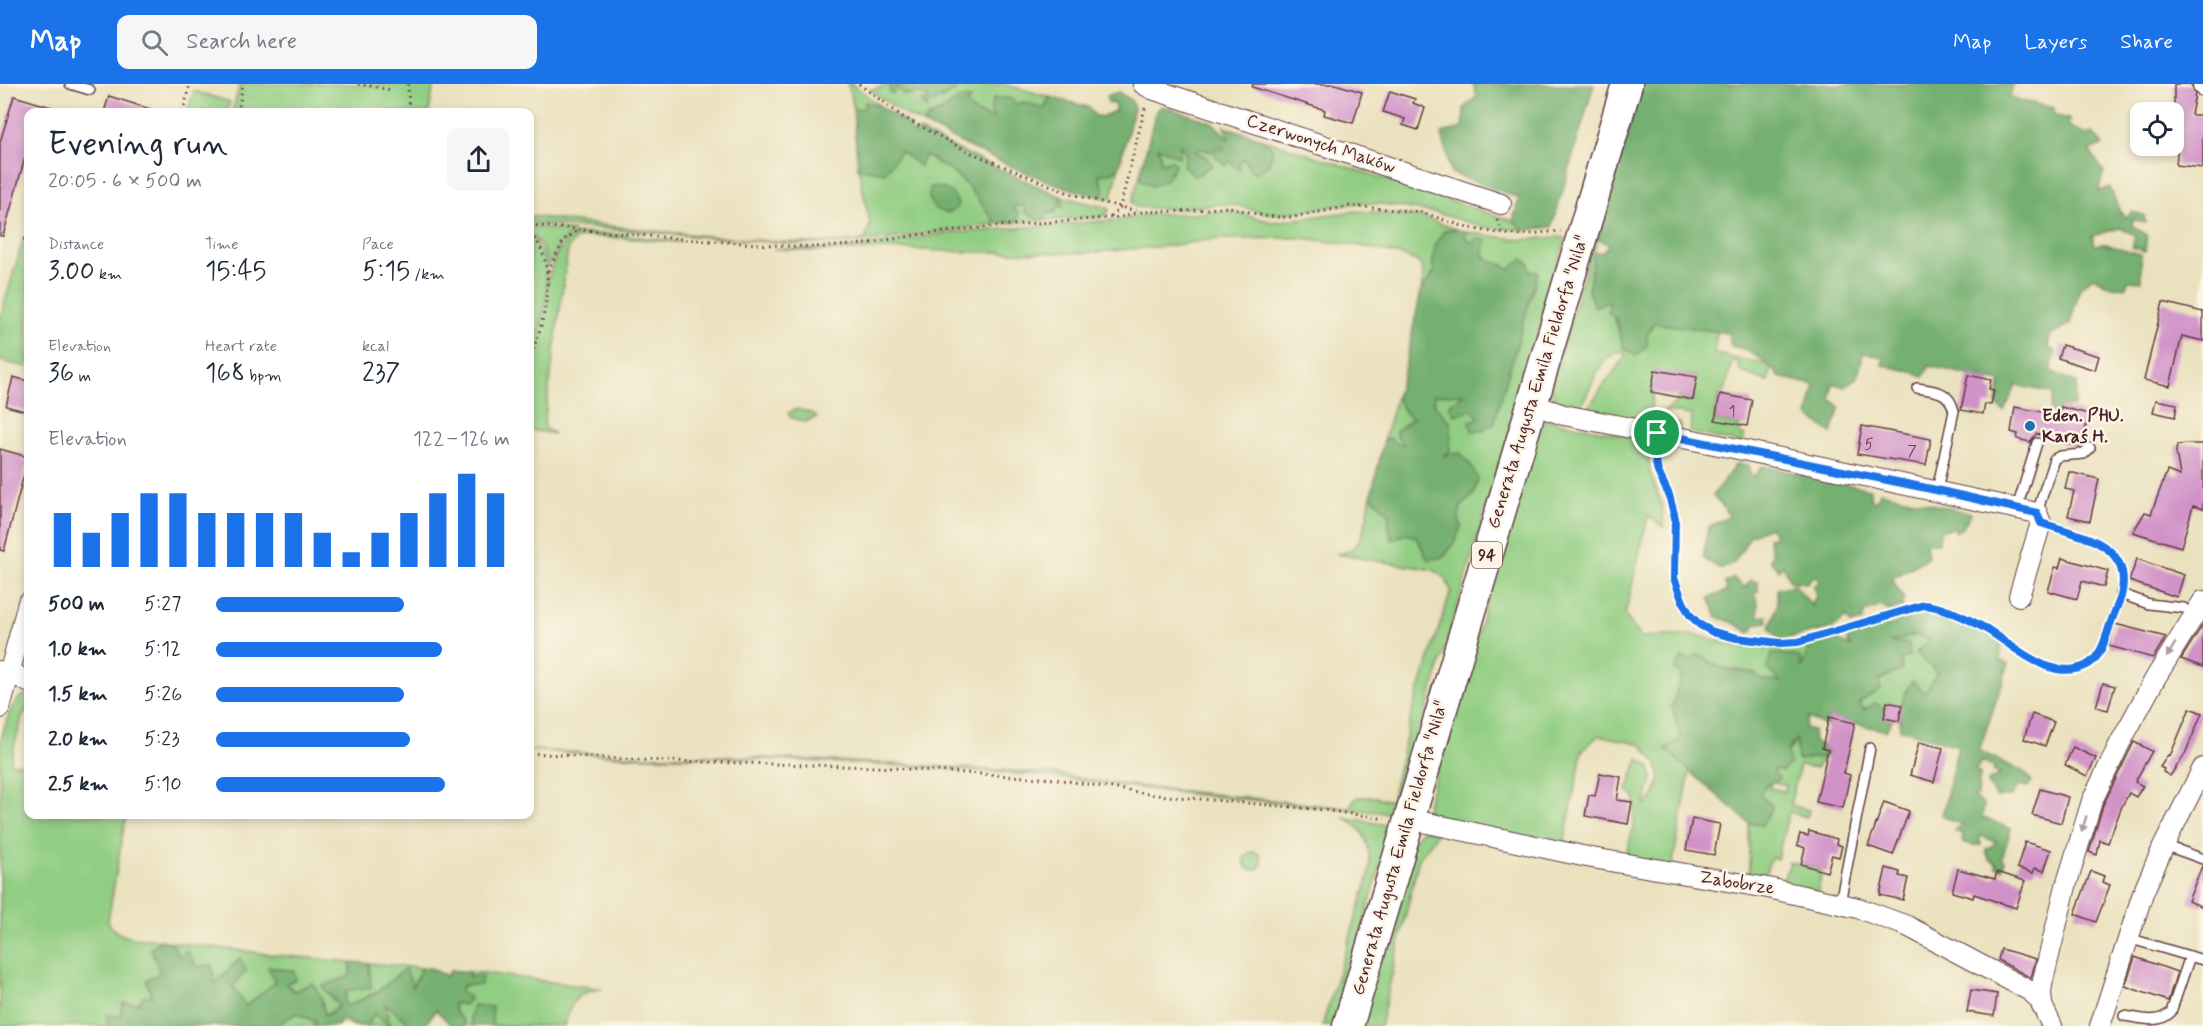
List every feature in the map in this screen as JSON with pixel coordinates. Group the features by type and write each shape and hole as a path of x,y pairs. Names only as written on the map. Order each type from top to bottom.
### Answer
{"main road":[{"name":"Generała Augusta Emila Fieldorfa \"Nila\"","path":"1348,1026 1627,84"}],"street":[{"name":"Czerwonych Maków","path":"1146,86 1501,204"},
{"path":"1532,404 1564,415 1936,490 2032,514 2019,596"},
{"name":"Zabobrze","path":"2042,1005 2043,980 2066,886 2089,809 2120,743 2156,677 2203,601"},
{"path":"0,708 5,672 24,615"},
{"path":"5,672 24,680"},
{"path":"2100,1026 2143,893 2164,845 2198,789 2203,768"},
{"name":"Zabobrze","path":"1408,821 1592,858 1768,888 1840,903 1891,918 2022,986 2035,995 2052,1026"}],"lane":[{"path":"70,84 90,90"},
{"path":"1917,388 1947,396 1952,402 1954,411 1936,490"},
{"path":"2032,514 2037,443"},
{"path":"2032,514 2054,459 2060,456 2084,454 2090,448"},
{"path":"2121,594 2149,604 2184,608"},
{"path":"1840,903 1870,748"},
{"path":"2164,845 2203,859"},
{"path":"2128,938 2203,960"},
{"path":"2124,1016 2157,1021 2166,1017 2171,1012 2190,956"}],"path":[{"path":"184,108 190,84"},
{"path":"238,108 243,84"},
{"path":"357,84 392,90"},
{"path":"408,84 409,108"},
{"path":"859,84 903,117 969,152 1071,194 1140,212 1185,212 1230,207 1264,216 1279,217 1350,206 1421,212 1468,228 1504,234 1533,234 1584,228"},
{"path":"1107,218 1114,215 1120,207 1146,86"},
{"path":"534,225 762,245 826,247 997,226 1107,218 1140,212"},
{"path":"534,344 540,326 548,273 564,240 579,230"},
{"path":"534,240 542,251 548,273"},
{"path":"1657,433 1654,453 1658,472 1669,495 1675,518 1674,567 1677,589 1690,615 1700,625 1713,632 1760,642 1798,642 1913,607 1936,606 1977,624 2020,654 2053,668 2072,670 2088,664 2100,650 2121,594 2122,575 2118,558 2105,545 2032,514"},
{"path":"534,753 639,760 878,768 1055,779 1156,795 1325,810 1408,821"}],"green space":[{"path":"240,84 434,84 430,108 233,108"},
{"path":"847,84 852,84 880,106 865,102 864,109 853,108"},
{"path":"891,84 889,92 896,87 905,95 914,89 920,95 921,92 928,97 927,101 922,102 927,108 927,102 947,93 953,84 1003,84 1050,97 1044,108 1022,102 995,119 975,113 965,103 971,100 929,116 923,124 870,90"},
{"path":"891,84 953,84 955,89 954,92 948,93 947,97 942,96 943,99 936,99 935,103 928,102 928,108 924,107 921,102 927,101 928,97 925,97 922,92 919,96 914,89 914,94 911,96 907,92 904,95 896,87 893,94 889,92"},
{"path":"1473,84 1594,84 1552,227 1524,230 1513,221 1519,198 1451,173 1442,133 1463,128 1464,108 1477,96"},
{"path":"1641,84 1594,253 1588,291 1595,306 1605,302 1610,305 1624,348 1647,335 1654,323 1717,331 1714,354 1771,365 1768,382 1740,371 1739,362 1732,361 1725,391 1719,393 1714,420 1740,426 1739,434 1744,435 1743,444 1690,432 1692,415 1664,411 1676,403 1678,398 1693,400 1696,377 1655,371 1648,418 1680,424 1679,430 1584,413 1625,356 1623,351 1614,354 1601,366 1578,409 1557,403 1552,392 1551,384"},
{"path":"1641,84 2013,84 2010,98 2054,108 2053,114 2070,120 2068,126 2086,134 2092,132 2103,145 2089,150 2104,172 2098,192 2110,187 2120,212 2127,217 2132,212 2144,215 2145,223 2133,219 2132,226 2147,235 2145,251 2132,247 2135,235 2120,228 2092,236 2095,245 2104,244 2141,254 2141,281 2128,280 2126,288 2107,285 2093,277 2080,288 2070,324 2050,335 2048,348 2056,352 2050,371 2077,383 2074,406 2060,407 2057,415 2050,411 2053,393 2016,385 2004,412 1996,403 2001,382 1930,366 1923,377 1910,371 1882,365 1884,357 1863,353 1858,377 1845,387 1833,383 1831,399 1840,407 1832,433 1808,416 1815,385 1779,377 1758,357 1731,346 1728,333 1654,323 1647,335 1647,346 1636,356 1624,348 1616,319 1607,312 1610,305 1605,302 1595,307 1588,291 1594,253 1603,252 1609,245 1598,239"},
{"path":"194,91 230,102 228,108 188,108"},
{"path":"1118,92 1131,100 1134,108 1119,167 1113,172 1099,175 1105,192 1100,197 1032,175 923,124 931,116 948,108 957,99 972,99 966,103 975,113 994,119 990,110 994,98 1009,98 1019,105 1022,102 1044,108 1050,97 1088,107 1094,115 1101,117 1115,111 1115,104 1108,103 1107,96"},
{"path":"865,102 880,106 911,126 911,130 916,134 919,131 1060,196 1064,200 1059,201 1064,207 1057,207 1056,212 1047,214 1046,218 1040,220 1024,212 1026,210 1024,206 1014,206 1014,211 1019,212 1018,220 996,224 957,176 948,168 924,155 920,166 900,151 885,173 858,168 853,108 864,109"},
{"path":"1162,106 1212,122 1229,139 1224,126 1259,138 1271,146 1273,155 1268,161 1271,163 1258,172 1250,171 1244,158 1239,162 1240,170 1229,161 1226,166 1215,156 1215,150 1224,149 1223,146 1215,147 1211,152 1199,148 1196,152 1206,157 1213,165 1195,176 1183,166 1186,153 1180,146 1179,157 1158,147 1162,163 1172,160 1175,165 1166,180 1152,186 1142,181 1140,174 1156,111"},
{"path":"1259,138 1513,221 1524,230 1487,228 1437,213 1383,204 1357,203 1281,214 1263,213 1236,205 1220,204 1178,209 1136,207 1132,202 1140,174 1142,181 1162,163 1157,147 1179,156 1179,145 1186,153 1206,157 1196,152 1199,148 1223,146 1226,165 1229,161 1240,169 1239,162 1245,158 1271,163 1267,161 1271,146"},
{"path":"900,151 920,166 924,155 957,174 969,187 1014,211 1014,206 1024,206 1026,210 1047,214 1057,207 1059,200 1063,200 1060,196 1108,208 1109,211 1099,217 996,224 865,242 798,244 534,223 534,216 762,241 847,242 866,238 870,224 858,168 885,173"},
{"path":"1119,167 1112,196 1108,199 1100,197 1105,192 1099,175 1113,172"},
{"path":"931,187 952,193 958,206 953,211 947,212 937,209 930,200"},
{"path":"1227,210 1273,222 1355,211 1373,212 1423,217 1455,229 1444,231 1432,259 1434,272 1421,291 1423,274 1420,264 1416,261 1361,246 1303,238 1213,239 1169,246 1084,253 773,249 829,249 865,246 950,233 1117,220 1151,214 1193,214"},
{"path":"534,226 574,231 559,245 548,266 542,247 534,237"},
{"path":"1455,229 1466,232 1465,238 1472,243 1477,238 1486,240 1483,256 1490,260 1510,270 1522,259 1529,263 1530,272 1538,272 1493,426 1487,426 1484,431 1472,431 1470,423 1479,417 1472,410 1455,415 1448,406 1464,394 1434,395 1434,404 1451,423 1450,452 1443,456 1460,453 1470,464 1478,479 1474,494 1460,508 1461,527 1454,543 1444,557 1428,560 1417,537 1405,534 1392,540 1389,513 1371,496 1384,440 1389,438 1399,445 1404,445 1396,436 1396,431 1413,418 1404,411 1396,397 1403,376 1421,291 1434,272 1435,246 1444,231"},
{"path":"1466,232 1521,240 1566,238 1396,814 1199,795 1036,775 723,757 635,757 534,750 648,756 722,756 899,764 1059,774 1106,783 1348,808 1357,797 1376,797 1391,801 1413,708 1451,591 1446,579 1434,570 1336,554 1346,552 1359,541 1366,523 1371,496 1389,513 1389,530 1392,540 1405,534 1417,537 1422,549 1444,557 1461,527 1460,508 1474,494 1440,457 1434,394 1465,394 1472,409 1480,417 1470,423 1483,431 1537,272 1510,270 1504,265 1493,263 1465,238"},
{"path":"579,233 626,235 681,242 588,236 578,238 571,244 568,250 544,425 547,430 555,434 534,431 534,345 540,329 553,262 559,250"},
{"path":"24,241 24,366 0,361 0,317"},
{"path":"534,241 544,262 546,277 544,309 534,342"},
{"path":"1396,397 1404,412 1413,418 1396,431 1396,436 1405,444 1399,445 1389,438 1384,440"},
{"path":"797,409 817,417 805,422 790,417 788,413"},
{"path":"1549,420 1646,440 1650,473 1662,505 1664,527 1648,516 1625,615 1640,637 1695,635 1740,647 1794,646 1813,640 1800,669 1782,683 1763,680 1753,673 1718,667 1697,655 1690,662 1675,669 1682,675 1672,706 1690,771 1672,867 1625,858 1634,825 1635,797 1627,791 1638,759 1650,766 1652,780 1644,806 1654,796 1660,780 1657,764 1642,745 1599,735 1582,751 1565,839 1571,848 1432,817 1426,808 1540,422"},
{"path":"1736,464 1748,465 1750,476 1755,476 1762,466 1870,489 1871,499 1876,501 1880,492 1971,513 1963,527 1956,532 1953,527 1940,531 1939,543 1926,543 1928,557 1892,579 1904,599 1902,608 1889,611 1881,606 1865,612 1862,621 1851,624 1846,617 1833,628 1780,640 1770,628 1777,606 1777,589 1795,585 1812,606 1816,595 1813,586 1819,583 1816,575 1806,583 1790,581 1782,564 1779,570 1770,561 1772,554 1768,538 1776,536 1769,527 1750,536 1734,563 1720,569 1703,558 1708,527 1730,516 1713,495"},
{"path":"1734,578 1745,588 1750,580 1758,582 1758,591 1754,594 1758,603 1758,617 1767,616 1768,622 1756,624 1750,633 1734,623 1717,617 1709,598 1727,591 1725,583"},
{"path":"1929,610 1958,619 1994,638 2002,644 2000,661 2009,663 1979,751 2024,772 2032,781 2028,787 2018,785 2011,797 1996,797 1988,781 2000,774 1993,771 1995,767 1982,761 1975,771 1980,773 1978,795 1973,796 1984,805 1982,817 2011,829 2002,858 2005,861 2002,869 1996,867 1997,864 1989,859 1985,850 1997,842 1979,835 1981,845 1962,842 1963,834 1955,831 1963,825 1942,816 1958,746 1900,729 1902,704 1912,681 1925,693 1937,673 1916,652 1930,640 1918,635 1889,642 1909,644 1910,656 1901,660 1902,670 1878,680 1881,689 1859,702 1864,710 1875,703 1886,709 1884,718 1892,720 1886,731 1829,717 1827,726 1808,718 1805,728 1813,730 1814,743 1823,745 1822,748 1826,749 1824,757 1798,760 1796,740 1787,751 1790,764 1782,771 1775,769 1774,772 1779,778 1775,783 1767,784 1760,795 1773,806 1762,825 1749,823 1665,749 1681,738 1672,706 1682,675 1674,669 1683,657 1690,661 1697,654 1718,667 1753,673 1763,680 1781,682 1767,668 1772,653 1800,657 1801,668 1813,640 1824,638 1828,642 1834,639 1851,647 1847,640 1862,627 1884,622 1887,626 1904,620 1914,611"},
{"path":"1918,635 1930,640 1937,673 1925,693 1906,690 1902,705 1887,702 1886,709 1875,704 1864,710 1859,702 1881,689 1878,681 1902,670 1887,643"},
{"path":"24,696 24,713 10,763 24,765 24,819 125,819 108,921 117,932 123,935 160,940 151,949 161,973 152,997 139,1003 108,1026 0,1026 0,742 13,706"},
{"path":"1797,739 1798,760 1826,749 1830,750 1816,768 1800,765 1790,805 1809,810 1807,817 1789,812 1777,859 1771,858 1764,877 1749,874 1749,823 1762,825 1760,795 1767,784 1771,784 1769,788 1785,791 1786,785 1775,783 1778,778 1774,772"},
{"path":"1343,817 1392,826 1334,1026 1322,1026 1369,876 1370,858 1363,833 1351,821"},
{"path":"1422,830 1437,831 1418,862 1380,1026 1357,1026 1410,844"},
{"path":"1253,852 1259,855 1262,861 1259,867 1253,870 1247,867 1244,861 1247,855"},
{"path":"1788,862 1822,870 1818,892 1781,885 1790,863"},
{"path":"160,940 171,942 179,956 187,951 197,967 212,965 215,984 240,958 246,971 232,987 246,1006 275,982 268,967 294,971 296,980 286,983 294,991 313,983 321,997 325,1016 339,1006 322,986 350,976 351,962 369,963 371,988 348,990 344,1001 348,1006 377,992 405,969 413,986 421,968 430,968 447,976 451,970 469,972 469,977 482,976 481,985 464,985 460,991 470,998 465,1005 453,1003 455,1012 465,1023 462,1026 452,1026 436,1010 424,1026 413,1026 385,1004 390,1025 374,1014 368,1026 354,1026 343,1020 337,1026 312,1026 316,1021 297,1013 275,1026 108,1026 106,1014 120,1017 123,1003 139,1003 143,996 152,996 146,980 160,973 151,949"},
{"path":"171,942 351,962 351,976 323,987 339,1006 324,1016 321,997 294,991 285,982 294,971 269,967 276,982 246,1006 232,987 239,959 215,984 197,967 179,957"},
{"path":"369,963 421,968 413,987 405,969 377,992 348,1006 343,1001 348,990 371,988"},
{"path":"469,972 603,989 580,995 572,1004 564,1026 491,1026 473,1005 470,1018 473,1026 462,1026 465,1023 455,1012 453,1003 465,1005 470,999 460,991 469,977"},
{"path":"385,1003 413,1026 368,1026 374,1014 389,1024"},
{"path":"473,1005 492,1007 492,1026 473,1026 470,1019"},
{"path":"296,1013 316,1022 312,1026 275,1026"}],"building":[{"path":"1253,84 1335,84 1362,92 1353,123 1324,115 1325,110 1252,87"},
{"path":"2174,84 2191,84 2195,94 2191,115 2203,115 2203,168 2176,165 2177,156 2184,156 2184,102 2174,102"},
{"path":"1390,91 1415,99 1413,103 1425,108 1418,130 1403,125 1405,119 1383,112"},
{"path":"14,96 55,108 24,108 24,161 3,236 0,236 0,142"},
{"path":"109,96 147,108 105,108"},
{"path":"2163,302 2203,312 2203,341 2182,336 2170,386 2144,380"},
{"path":"2062,345 2099,356 2095,370 2058,358"},
{"path":"1655,370 1697,377 1693,400 1651,392"},
{"path":"1968,375 1991,380 1989,389 1994,390 1991,405 1985,404 1983,414 1961,410"},
{"path":"13,377 24,380 24,411 6,406"},
{"path":"1720,394 1752,400 1747,426 1715,420"},
{"path":"2156,400 2177,404 2175,417 2153,412"},
{"path":"2015,407 2059,415 2061,407 2089,414 2081,447 2063,443 2064,439 2036,434 2030,442 2017,439 2018,434 2011,432"},
{"path":"1862,426 1931,439 1926,465 1857,454"},
{"path":"2203,444 2203,509 2193,506 2181,547 2133,532 2145,512 2151,514 2167,471 2180,476 2177,445"},
{"path":"0,449 24,456 24,474 4,551 0,550"},
{"path":"2069,472 2099,479 2090,521 2068,516 2074,491 2065,489"},
{"path":"2062,558 2108,571 2104,587 2082,581 2077,599 2048,591 2055,567 2059,568"},
{"path":"2137,559 2184,575 2177,597 2129,581"},
{"path":"2115,624 2166,637 2153,658 2109,646"},
{"path":"2203,624 2203,667 2181,659"},
{"path":"2103,683 2115,686 2108,710 2096,707"},
{"path":"1887,702 1902,705 1899,721 1884,718"},
{"path":"2190,708 2202,713 2185,754 2170,776 2160,767 2168,755 2170,756"},
{"path":"2032,714 2054,722 2045,746 2024,739"},
{"path":"1829,717 1855,723 1844,773 1850,775 1843,808 1816,802 1828,750 1822,748"},
{"path":"1919,742 1943,748 1934,782 1910,775"},
{"path":"2134,742 2152,751 2135,782 2143,786 2136,797 2129,793 2108,843 2100,840 2097,855 2089,852 2103,805"},
{"path":"2073,747 2096,758 2087,776 2065,765"},
{"path":"1600,773 1621,777 1617,800 1632,802 1628,824 1585,816 1589,795 1595,796"},
{"path":"2040,789 2068,797 2061,823 2032,815"},
{"path":"1884,802 1909,811 1893,855 1868,846"},
{"path":"1692,819 1720,824 1714,855 1686,850"},
{"path":"1809,831 1837,839 1836,844 1842,846 1839,857 1832,855 1827,872 1801,864 1805,848 1797,845 1800,834 1808,836"},
{"path":"2025,842 2051,850 2044,871 2035,868 2033,873 2017,868"},
{"path":"2203,866 2203,907 2188,901"},
{"path":"1886,868 1900,872 1899,876 1908,878 1903,900 1880,895"},
{"path":"1958,869 1995,879 1997,872 2025,881 2016,908 1974,894 1973,898 1952,892"},
{"path":"2091,871 2104,876 2102,882 2110,885 2096,922 2075,914"},
{"path":"2001,949 2036,959 2031,978 1998,960"},
{"path":"2135,957 2177,972 2168,1001 2125,986"},
{"path":"1971,990 1997,994 1994,1016 1967,1012"}],"place":[{"name":"Eden. PHU. Karaś H.","path":"2030,426"}],"route":[{"path":"1657,433 2037,513 2041,523 2105,545 2118,558 2122,575 2121,594 2103,645 2088,664 2072,670 2053,668 2020,654 1977,624 1936,606 1924,605 1798,642 1760,642 1713,632 1700,625 1690,615 1677,589 1674,578 1675,518 1669,495 1658,472 1654,453 1657,433"}]}
